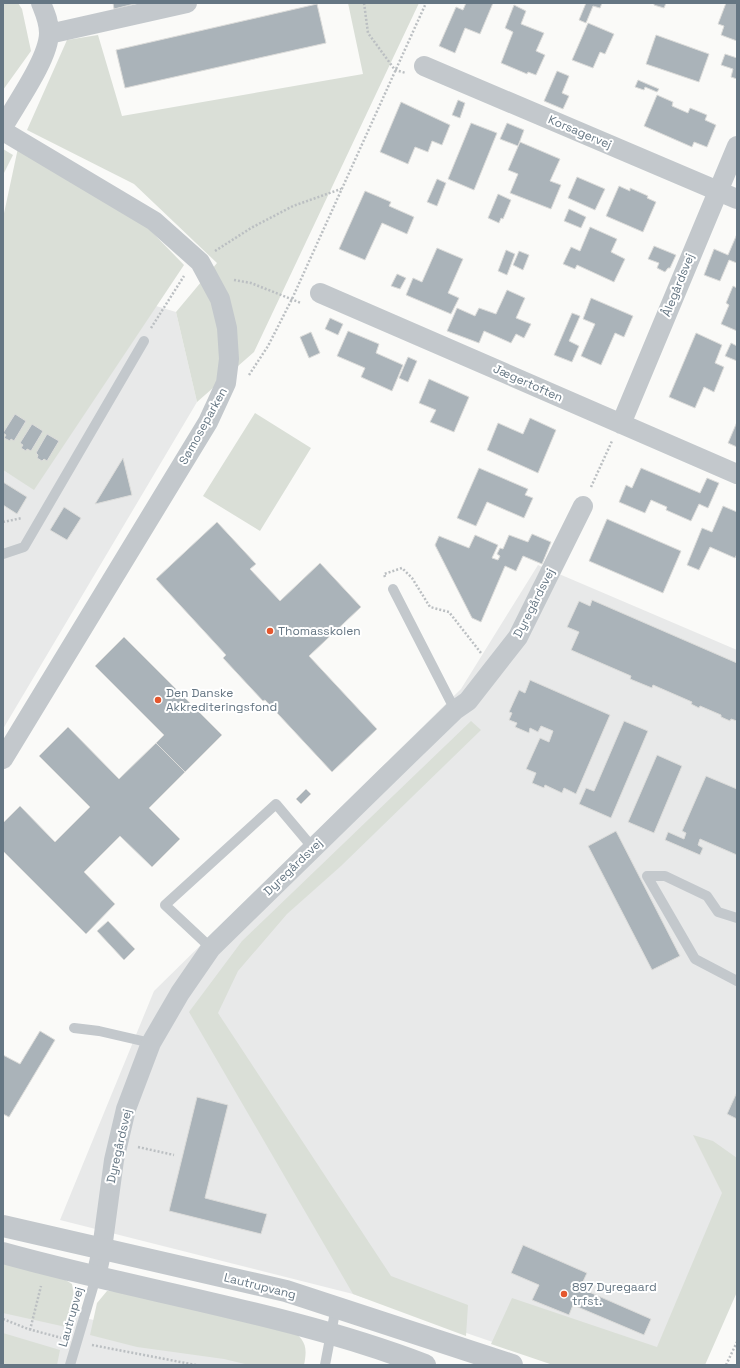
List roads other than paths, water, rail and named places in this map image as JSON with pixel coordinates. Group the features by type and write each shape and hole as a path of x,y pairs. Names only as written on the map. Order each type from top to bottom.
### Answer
{"street":[{"path":"3,127 42,59 49,34 47,16 41,3"},
{"path":"49,34 187,3"},
{"name":"Korsagervej","path":"424,66 737,198"},
{"name":"Sømoseparken","path":"3,131 154,221 200,262 220,299 227,328 229,359 226,383 208,422 3,760"},
{"name":"Ålegårdsvej","path":"621,424 717,190 737,146"},
{"name":"Jægertoften","path":"320,293 737,474"},
{"name":"Dyregårdsvej","path":"96,1277 102,1249 107,1204 126,1109 151,1043 180,993 211,948 456,710 468,701 518,637 583,506"},
{"name":"Lautrupvang","path":"3,1226 286,1291 512,1365"},
{"path":"3,1253 46,1265 331,1333 378,1347 425,1365"}],"lane":[{"path":"3,554 24,547 144,341"},
{"path":"393,589 456,710"},
{"path":"211,948 165,905 276,804 313,848"},
{"path":"737,918 718,912 707,896 665,876 647,876 696,959 737,981"},
{"path":"74,1028 99,1030 151,1043"},
{"name":"Lautrupvej","path":"70,1365 96,1277"},
{"path":"325,1365 336,1307"}],"place":[{"name":"Thomasskolen","path":"270,631"},
{"name":"Den Danske Akkrediteringsfond","path":"158,700"},
{"name":"897 Dyregaard trfst.","path":"564,1294"}]}
